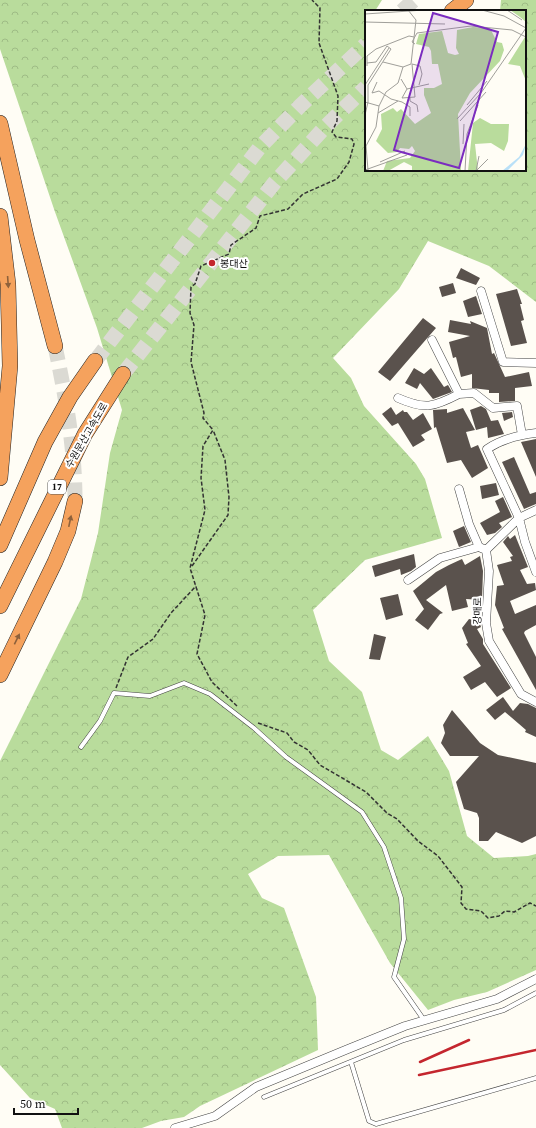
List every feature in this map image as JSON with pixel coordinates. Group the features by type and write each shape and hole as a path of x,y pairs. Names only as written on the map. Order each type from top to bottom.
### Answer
{"highway":[{"path":"453,10 466,0"},
{"path":"0,123 27,240 55,346"},
{"path":"0,216 8,284 10,366 0,478"},
{"path":"0,545 45,442 70,398 95,361"},
{"name":"수원문산고속도로","path":"0,606 85,434 123,374"},
{"name":"17","path":"0,675 68,531 74,501"}],"street":[{"path":"481,291 503,362 536,363"},
{"path":"432,340 459,394"},
{"path":"398,398 413,404 438,405 459,394 474,393 493,408 517,406 522,435"},
{"path":"536,433 522,435 496,443 487,449 519,518 525,542 536,572"},
{"name":"강매로","path":"458,489 468,524 483,549 490,571 486,623 489,641 521,694 536,702"},
{"path":"408,580 440,558 483,549 519,518 536,510"},
{"path":"175,1128 215,1116 256,1087 405,1026 497,999 536,979"}],"lane":[{"path":"81,747 100,721 114,693 150,696 184,683 210,694 254,728 286,757 362,812 384,847 401,898 404,940 394,977 424,1020"},
{"path":"264,1097 404,1040 504,1010 536,993"},
{"path":"351,1062 369,1121 376,1124 536,1078"}],"path":[{"path":"190,568 228,515 229,497 225,460 213,430 203,418 204,413 191,362 194,325 190,313 191,287 195,284 201,266 229,254 231,245 256,228 260,216 288,209 303,194 337,179 349,162 354,144 352,139 336,137 332,132 337,121 338,96 319,43 320,8 312,0"},
{"path":"213,430 203,446 201,478 205,510 190,568 205,615 197,654 212,682 223,694 240,708"},
{"path":"114,693 128,657 153,639 171,613 196,586"},
{"path":"257,723 287,733 294,742 308,750 320,765 366,792 387,813 397,819 418,841 438,856 462,887 463,894 461,903 466,909 481,911 488,918 499,916 505,911 514,912 530,902 536,906"}],"green space":[{"path":"0,0 382,0 376,10 365,10 365,171 526,171 526,10 500,10 501,0 536,0 536,302 489,266 428,241 399,289 333,358 351,378 364,406 416,464 425,479 442,538 365,560 313,610 329,661 362,692 381,750 398,760 428,736 449,771 467,836 494,858 528,856 536,854 536,970 487,992 454,1000 428,1010 390,963 329,855 278,856 248,874 262,898 284,908 316,997 318,1050 200,1106 184,1117 161,1121 142,1128 62,1128 55,1109 30,1098 0,1065 0,761 81,599 98,533 110,453 122,410 97,328 55,212 0,49"}],"building":[{"path":"461,268 480,278 476,285 456,278"},
{"path":"453,283 456,293 442,297 439,287"},
{"path":"517,289 522,304 520,304 524,320 521,321 527,343 511,346 496,294"},
{"path":"476,296 482,314 468,317 463,301"},
{"path":"423,318 436,328 390,381 378,372"},
{"path":"450,320 471,324 470,321 487,328 492,354 494,353 505,377 529,372 532,386 515,388 515,401 499,402 499,393 489,393 489,390 472,388 472,374 461,377 456,357 453,358 449,342 470,336 448,332"},
{"path":"414,368 424,374 431,368 444,387 448,385 452,392 433,399 420,383 417,389 405,383"},
{"path":"481,406 486,409 491,421 498,420 504,434 488,438 487,427 476,430 470,410"},
{"path":"391,407 396,415 403,410 404,412 407,412 413,420 423,413 432,429 421,435 425,440 413,447 398,423 392,426 382,414"},
{"path":"463,408 475,430 466,432 471,448 478,445 488,468 472,478 461,460 447,463 436,427 434,428 433,410 447,409 447,413"},
{"path":"512,412 513,417 504,421 502,413"},
{"path":"536,439 536,477 521,442"},
{"path":"514,457 530,494 536,492 536,504 524,509 502,462"},
{"path":"496,483 499,495 482,499 480,486"},
{"path":"503,497 512,517 499,523 502,527 495,533 487,535 480,523 500,512 495,501"},
{"path":"464,526 471,542 459,547 453,531"},
{"path":"515,535 528,567 520,570 527,584 535,583 536,590 510,601 515,614 536,605 536,625 524,633 536,657 536,690 502,629 504,628 495,605 497,586 504,585 497,565 512,561 510,557 513,556 503,542 508,536 510,539"},
{"path":"414,554 416,567 411,571 401,575 400,569 375,577 372,566"},
{"path":"480,556 483,571 482,600 466,599 468,607 452,611 446,585 426,600 443,613 440,614 428,630 415,620 424,609 413,591 436,572 449,565 462,559 465,565"},
{"path":"398,594 403,615 386,620 380,598"},
{"path":"469,619 479,621 481,627 477,629 483,639 483,644 511,688 497,697 485,682 471,690 463,677 481,666 466,644 468,643 462,628"},
{"path":"374,634 386,637 380,660 369,659"},
{"path":"503,697 513,711 520,703 528,704 536,708 536,737 525,732 526,730 505,712 495,720 486,710"},
{"path":"452,710 480,743 498,755 536,763 536,836 522,843 496,832 488,841 479,841 479,818 477,813 464,809 456,782 479,756 450,756 441,743 445,733 443,725"}],"tunnel":[{"path":"403,10 414,0"},
{"path":"95,361 260,147 300,106 365,45"},
{"path":"123,374 275,182 325,127 365,88"},
{"path":"55,346 72,442 75,501"}],"railway":[{"path":"420,1062 469,1040"},
{"path":"419,1075 536,1050"}],"place":[{"name":"봉대산","path":"212,263"}]}
